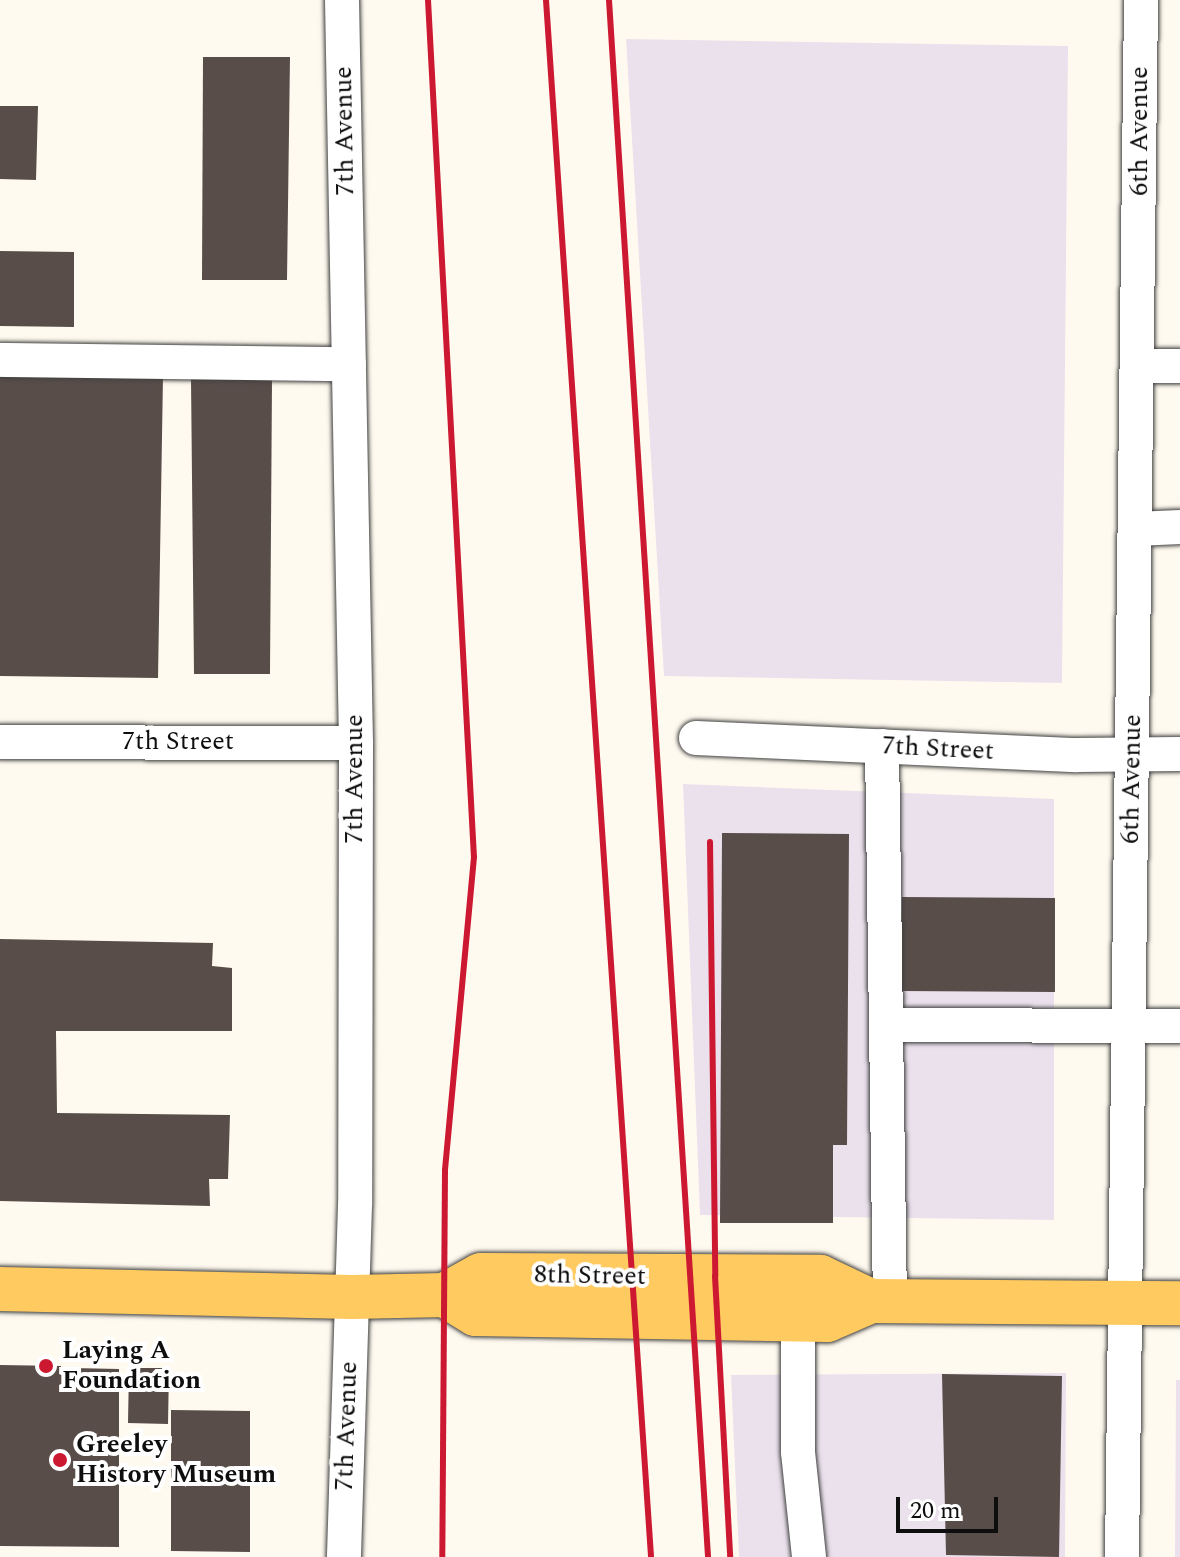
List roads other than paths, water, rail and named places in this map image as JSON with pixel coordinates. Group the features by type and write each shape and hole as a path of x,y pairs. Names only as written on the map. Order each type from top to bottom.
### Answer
{"main road":[{"name":"8th Street","path":"0,1289 352,1297 445,1295 481,1275 820,1277 880,1302 1180,1303"},
{"path":"445,1295 476,1314 827,1320 880,1302"}],"street":[{"name":"7th Avenue","path":"342,0 356,743 352,1297 344,1557"},
{"name":"6th Avenue","path":"1122,1557 1141,0"},
{"path":"0,360 349,364"},
{"path":"1138,366 1180,366"},
{"path":"1136,529 1180,527"},
{"name":"7th Street","path":"696,738 1180,754"},
{"name":"7th Street","path":"0,742 356,743"},
{"path":"880,1302 887,1025 882,746"},
{"path":"887,1025 1180,1026"},
{"path":"798,1319 798,1452 809,1557"}],"railway":[{"path":"428,0 474,857 445,1170 442,1557"},
{"path":"546,0 651,1557"},
{"path":"609,0 708,1557"},
{"path":"710,842 715,1276 730,1557"}],"place":[{"name":"Laying A Foundation","path":"46,1366"},
{"name":"Greeley History Museum","path":"60,1460"}]}
